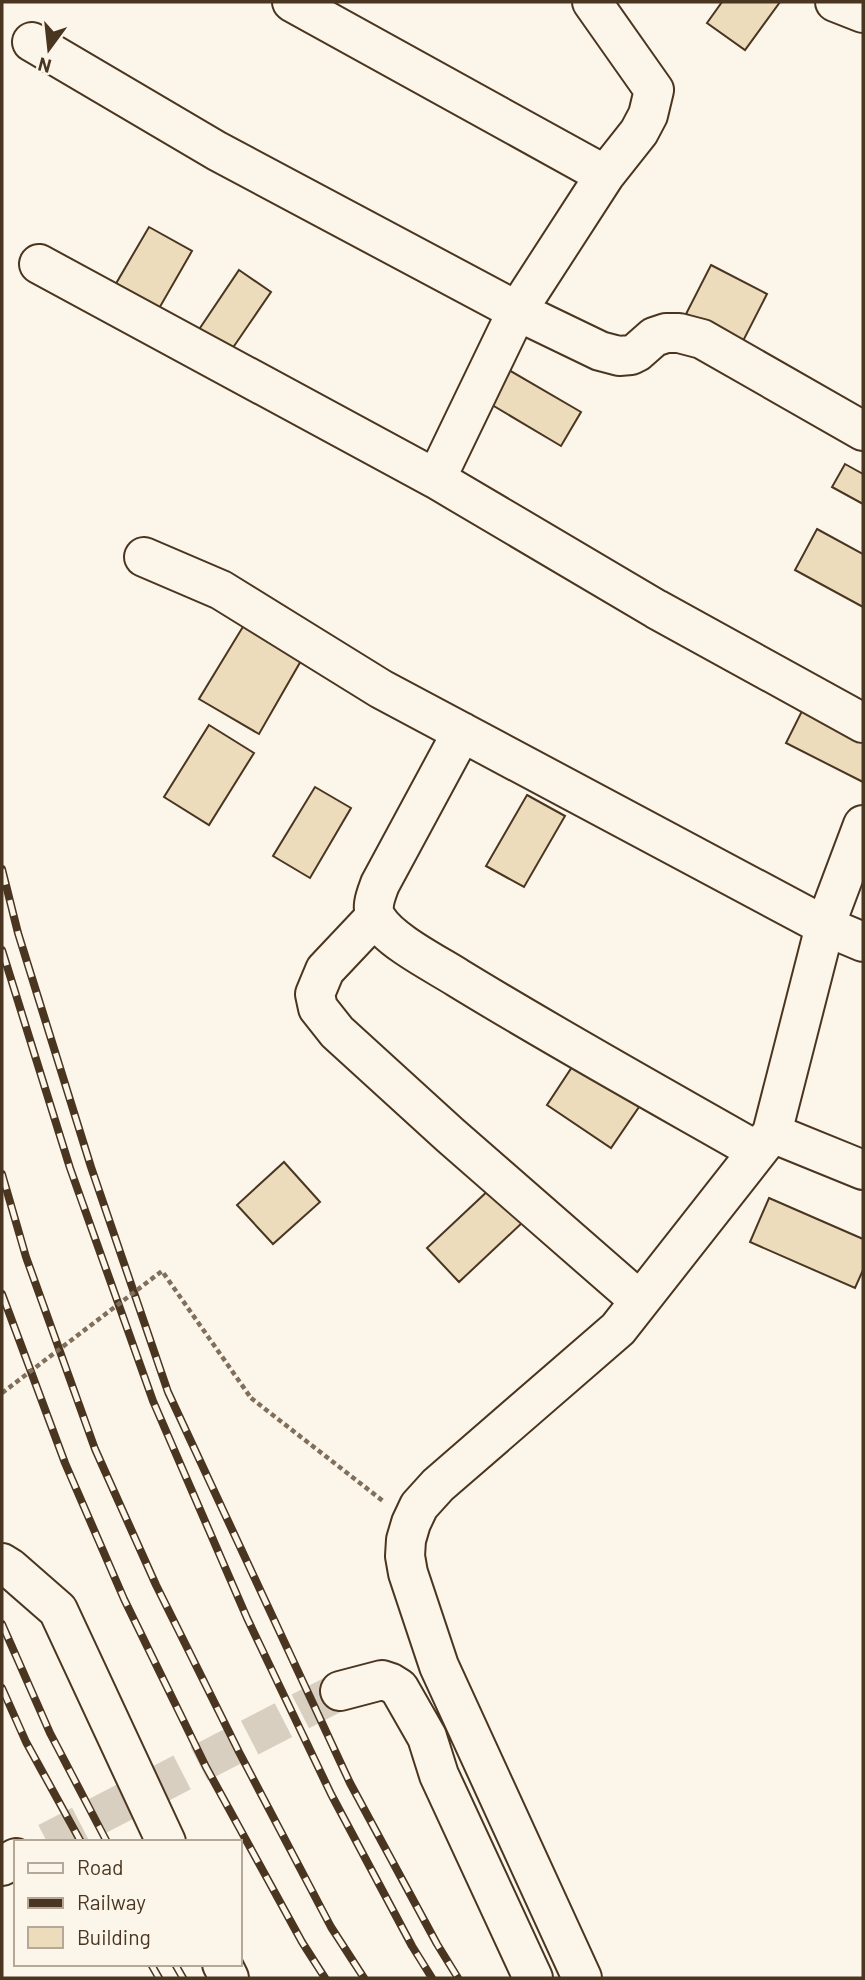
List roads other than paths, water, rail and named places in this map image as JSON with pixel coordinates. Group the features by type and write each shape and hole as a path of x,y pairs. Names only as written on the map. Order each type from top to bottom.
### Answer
{"street":[{"path":"292,2 605,175"},
{"path":"436,479 517,311 605,175 639,132 648,115 654,90 592,2"},
{"path":"835,2 863,12"},
{"path":"32,42 216,151 517,311 600,351 619,356 631,355 654,337 666,333 679,333 702,339 863,431"},
{"path":"39,264 436,479 656,609 863,723"},
{"path":"144,557 221,590 381,689 825,926 863,942"},
{"path":"462,732 380,884 373,909 382,927 408,947 503,1006 765,1142 863,1170"},
{"path":"582,1978 439,1666 408,1573 406,1539 419,1506 438,1485 618,1329 765,1142 825,926 863,825"},
{"path":"375,917 325,970 315,994 318,1007 337,1032 640,1301"},
{"path":"2,1563 58,1610 165,1840"},
{"path":"340,1691 382,1680 399,1688 427,1737 439,1775 533,1978"}],"tunnel":[{"path":"51,1840 340,1691"}],"railway":[{"path":"2,869 18,933 91,1167 168,1392 350,1783 458,1978"},
{"path":"2,950 70,1168 153,1401 247,1618 331,1794 412,1946 432,1978"},
{"path":"2,1174 26,1257 95,1449 156,1585 239,1752 331,1927 364,1978"},
{"path":"2,1294 65,1463 124,1599 206,1767 302,1942 325,1978"},
{"path":"2,1624 50,1733 106,1840"},
{"path":"2,1688 26,1742 80,1840"},
{"path":"152,1966 159,1978"},
{"path":"176,1966 183,1978"}]}
